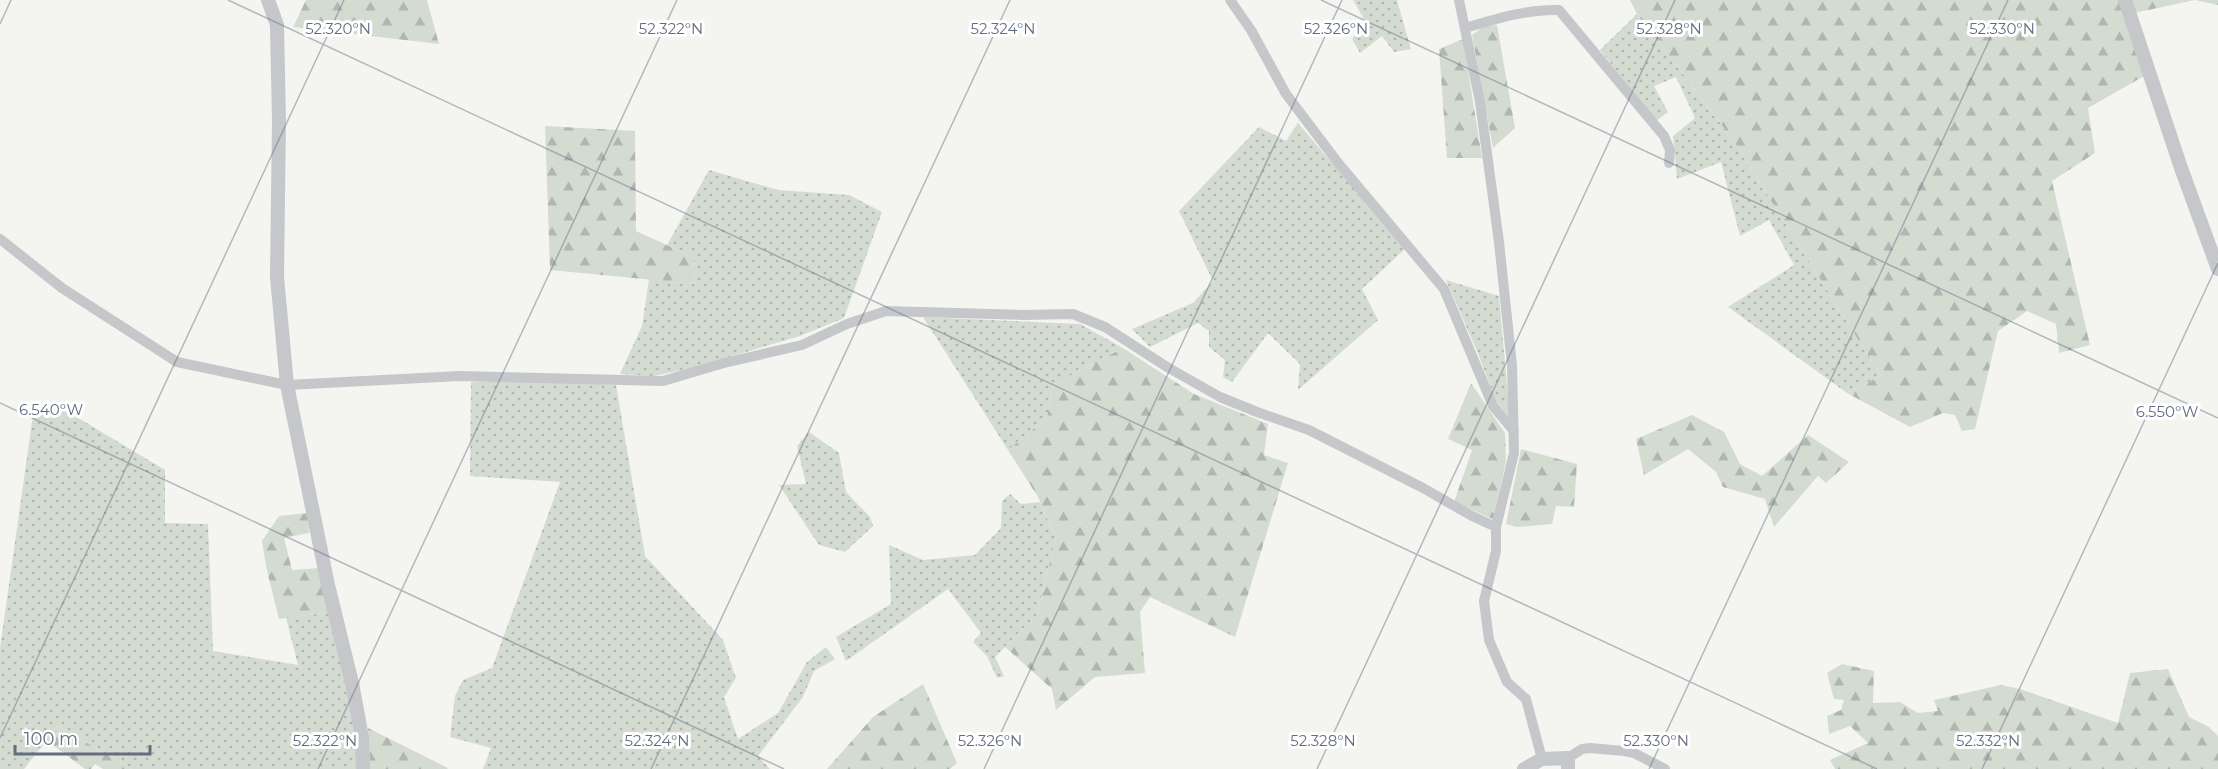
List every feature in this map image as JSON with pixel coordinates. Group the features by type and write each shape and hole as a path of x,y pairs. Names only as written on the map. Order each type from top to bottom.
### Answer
{"street":[{"path":"268,0 277,25 279,121 277,277 287,385 328,585 352,683 362,737 363,769"},
{"path":"1230,0 1251,30 1286,94 1339,164 1444,289 1493,406 1514,431"},
{"path":"1459,0 1480,102 1499,242 1512,365 1514,453 1496,527 1496,551 1484,601 1489,640 1507,682 1526,699 1542,759"},
{"path":"2125,0 2181,168 2218,269"},
{"path":"1465,28 1541,9 1559,10 1664,136 1670,150 1669,163"},
{"path":"0,239 62,288 177,362 287,385 460,376 663,381 724,363 802,345 848,324 886,311 1023,315 1073,314 1105,327 1167,367 1220,397 1309,430 1496,527"},
{"path":"1524,769 1542,759 1568,764 1582,749 1590,748 1634,753 1665,769"}],"green space":[{"path":"306,0 427,0 439,44 293,27"},
{"path":"1353,0 1397,0 1411,49 1394,52 1382,36 1360,53 1352,39 1365,21"},
{"path":"1630,0 2119,0 2146,75 2088,108 2095,153 2052,181 2090,345 2059,353 2056,324 2027,311 1998,331 1975,429 1962,431 1955,415 1943,413 1910,427 1847,393 1881,376 1731,137 1637,14"},
{"path":"2130,0 2195,0 2134,13"},
{"path":"2195,0 2218,0 2218,5"},
{"path":"1637,14 1731,137 1881,376 1847,393 1728,307 1794,265 1769,220 1740,236 1721,162 1677,179 1673,136 1695,118 1676,77 1654,86 1668,112 1656,121 1600,50"},
{"path":"1497,25 1515,128 1493,148 1472,35 1484,26"},
{"path":"1463,39 1482,158 1447,158 1439,49"},
{"path":"1298,123 1405,249 1362,289 1378,320 1298,390 1300,364 1268,333 1232,382 1223,377 1225,360 1209,347 1209,331 1198,323 1150,347 1132,329 1193,303 1213,281 1179,211 1259,127 1286,141"},
{"path":"545,126 635,131 636,231 693,257 695,284 550,270"},
{"path":"709,170 778,190 849,195 882,212 844,318 800,336 692,368 653,376 620,374 642,326 649,279 695,284 693,257 667,245"},
{"path":"1446,280 1499,296 1510,418 1496,401"},
{"path":"923,317 1080,324 1123,348 1053,385 1047,418 1008,450"},
{"path":"1123,348 1194,394 1268,424 1264,455 1288,463 1235,637 1150,597 1140,612 1145,673 1095,677 1056,710 1052,689 1005,647 1036,616 1056,539 1038,497 1008,450 1047,418 1053,385"},
{"path":"530,380 616,385 645,556 723,640 736,678 724,697 738,739 778,713 807,662 826,647 835,659 814,671 803,697 758,756 770,769 483,769 491,748 450,737 455,696 463,680 492,668 560,482 470,476 471,382"},
{"path":"1471,383 1505,433 1506,461 1493,519 1454,502 1472,450 1448,439"},
{"path":"55,404 165,470 165,523 208,524 213,651 298,665 286,618 331,612 353,710 357,769 132,769 58,726 24,769 0,769 0,648 34,408"},
{"path":"1692,415 1724,432 1740,464 1762,476 1808,435 1849,462 1826,483 1818,476 1774,527 1765,499 1723,487 1716,472 1688,449 1644,475 1636,439"},
{"path":"809,432 839,453 846,492 870,517 873,526 845,552 819,545 779,485 806,484 797,446"},
{"path":"1521,449 1577,464 1574,507 1556,506 1552,524 1517,527 1506,524"},
{"path":"1010,494 1021,504 1040,502 1056,539 1036,616 995,657 1004,676 997,678 987,656 973,642 981,633 948,589 846,661 836,637 891,604 889,545 923,560 975,555 1001,528 1002,501"},
{"path":"308,513 309,533 284,538 292,570 319,568 331,612 279,619 262,541 279,516"},
{"path":"1842,664 1874,671 1873,703 1900,702 1918,713 1938,711 1934,700 2001,685 2020,689 2118,723 2130,673 2168,669 2189,717 2209,727 2218,736 2218,769 1835,769 1830,760 1868,743 1850,726 1829,734 1827,716 1841,710 1844,700 1834,699 1827,673"},
{"path":"923,684 957,763 950,769 827,769 873,717"},
{"path":"58,726 132,769 103,769 95,764 91,769 85,769 46,740"},
{"path":"368,728 448,768 370,769"}]}
